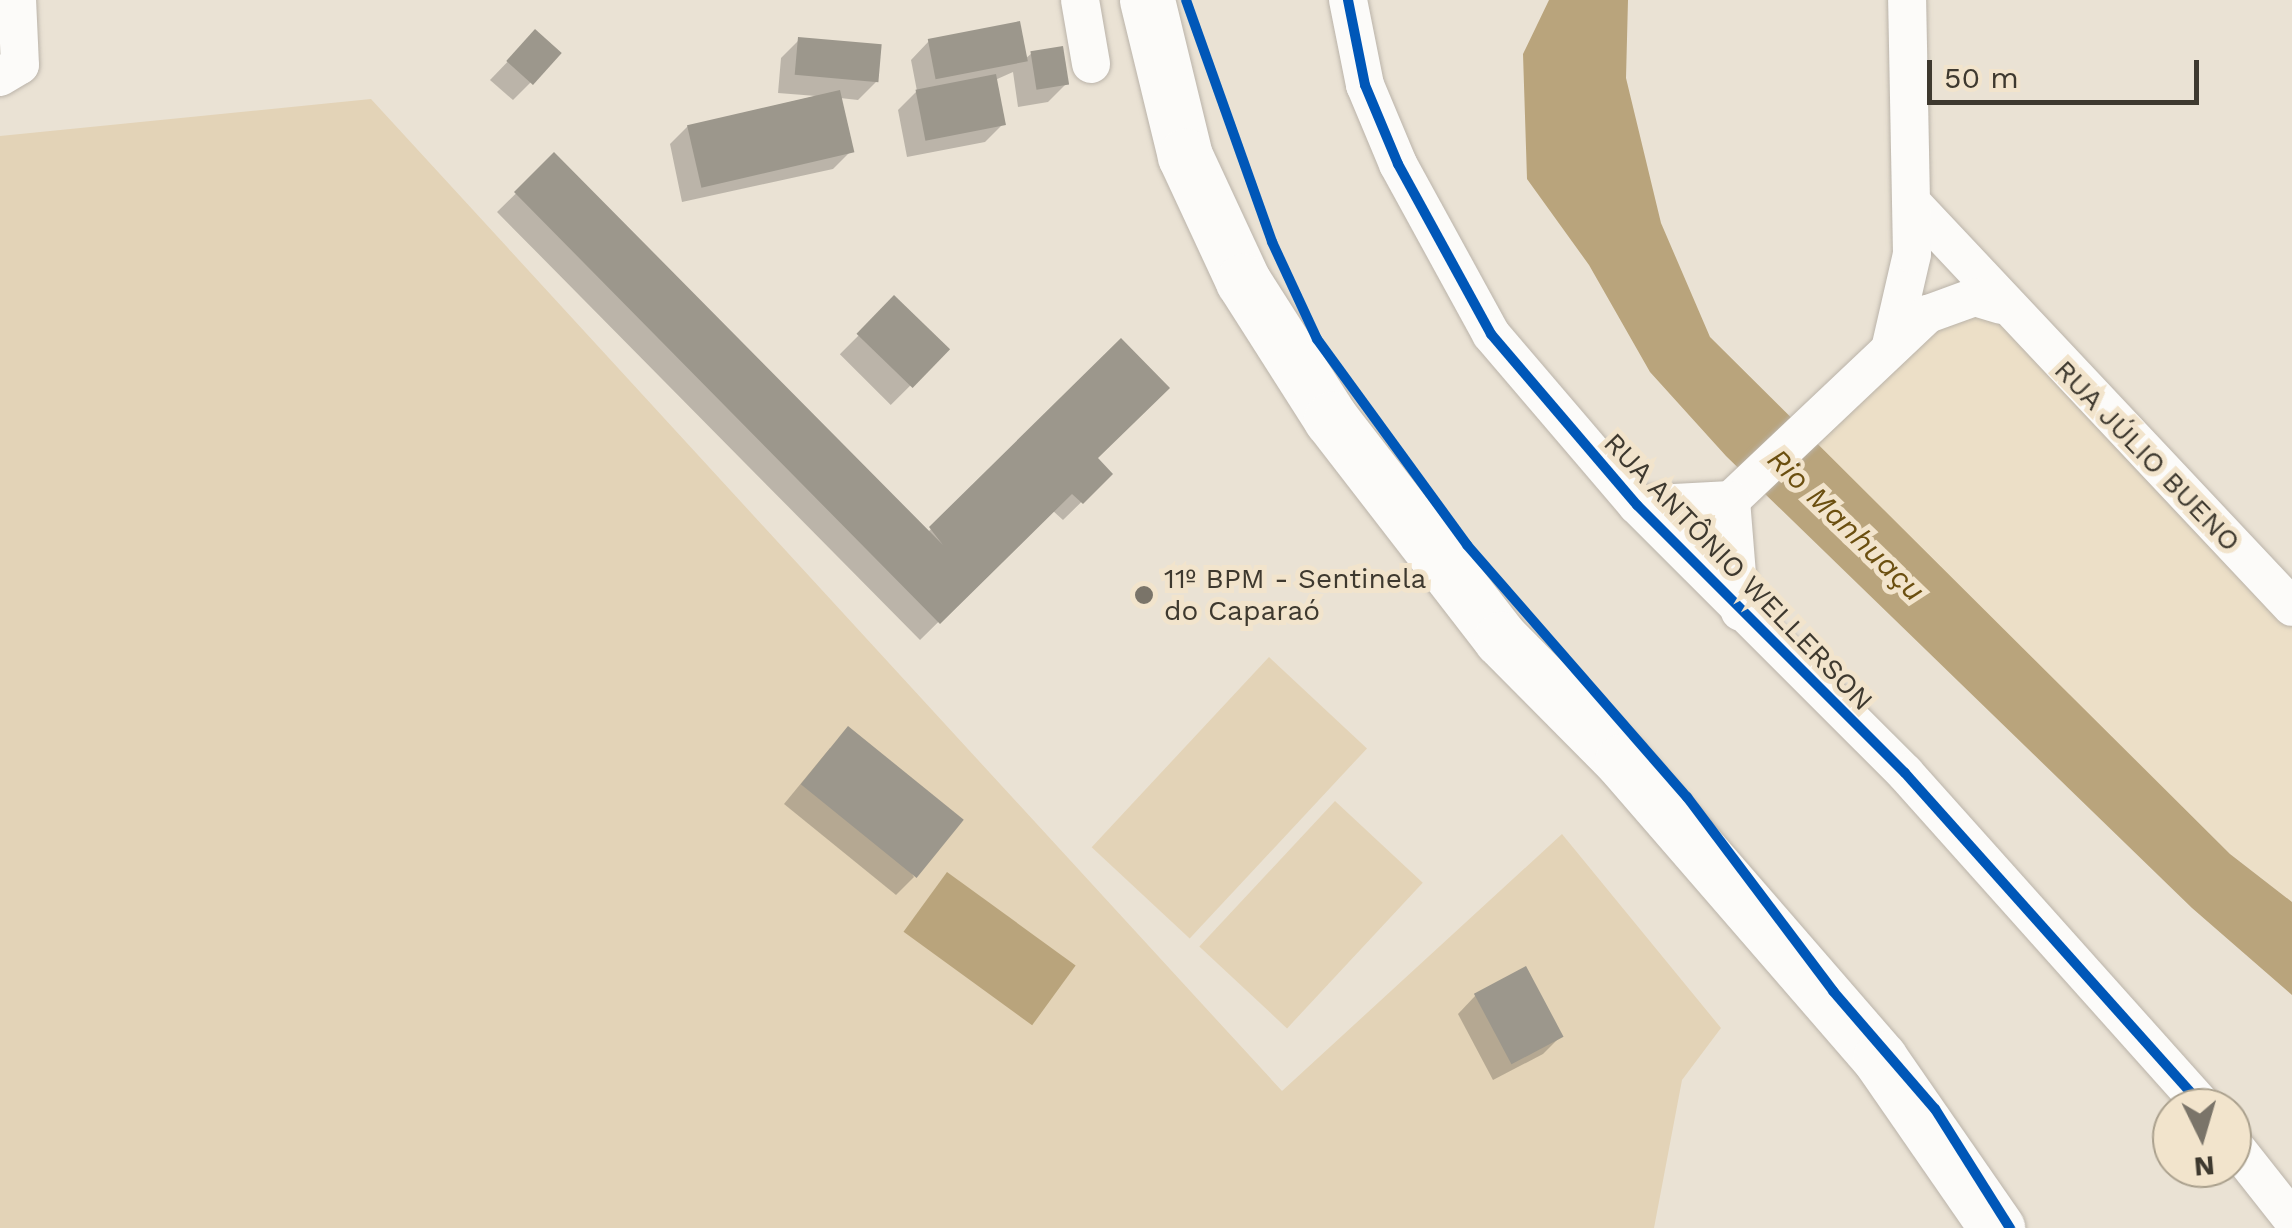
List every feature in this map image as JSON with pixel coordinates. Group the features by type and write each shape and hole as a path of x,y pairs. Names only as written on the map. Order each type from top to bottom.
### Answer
{"highway":[{"path":"1147,0 1185,156 1243,281 1331,419 1501,639 1622,761 1880,1059 1997,1228"}],"street":[{"path":"0,77 20,65 17,0"},
{"path":"1080,0 1091,64"},
{"name":"RUA ANTÔNIO WELLERSON","path":"1348,0 1364,85 1398,164 1465,289 1550,408 1740,612 1905,773 2186,1088"},
{"path":"1890,345 1910,268 1913,204 1906,0"},
{"name":"RUA JÚLIO BUENO","path":"1913,204 1968,259 2001,305 2292,607"},
{"path":"1637,505 1736,495 1890,345 1958,300 2001,305"},
{"path":"1736,495 1740,612"},
{"path":"2252,1168 2292,1218"}],"shaded area":[{"path":"371,99 1282,1091 1562,834 1721,1028 1682,1080 1654,1228 0,1228 0,136"},
{"path":"1975,297 2292,607 2292,902 2230,854 1802,431"},
{"path":"1269,657 1367,748 1190,939 1092,847"},
{"path":"1335,801 1423,883 1287,1028 1199,947"}],"water":[{"name":"Rio Manhuaçu","path":"1549,0 1628,0 1626,78 1661,223 1710,337 2230,854 2292,902 2292,995 2192,908 1726,456 1650,372 1589,265 1527,179 1523,54"},
{"path":"947,872 1076,965 1032,1025 904,932"}],"building":[{"path":"1020,21 1028,61 936,79 928,39"},
{"path":"535,29 562,53 533,85 506,61"},
{"path":"798,37 882,44 878,82 795,75"},
{"path":"1063,46 1069,85 1037,90 1030,51"},
{"path":"996,74 1006,125 925,141 916,90"},
{"path":"840,90 854,152 701,188 687,125"},
{"path":"554,152 943,545 929,527 1121,338 1170,388 1098,458 1113,474 1083,504 1072,494 940,624 514,192"},
{"path":"894,295 950,349 913,388 856,334"},
{"path":"848,726 964,820 917,878 801,784"},
{"path":"1526,966 1564,1037 1511,1064 1474,994"}],"cycle path":[{"path":"1186,0 1272,242 1317,339 1467,545 1687,797 1833,991 1935,1109 2010,1228"},
{"path":"1348,0 1365,85 1398,164 1491,334 1637,505 1905,773 2186,1088"}],"place":[{"name":"11º BPM - Sentinela do Caparaó","path":"1144,595"}]}
